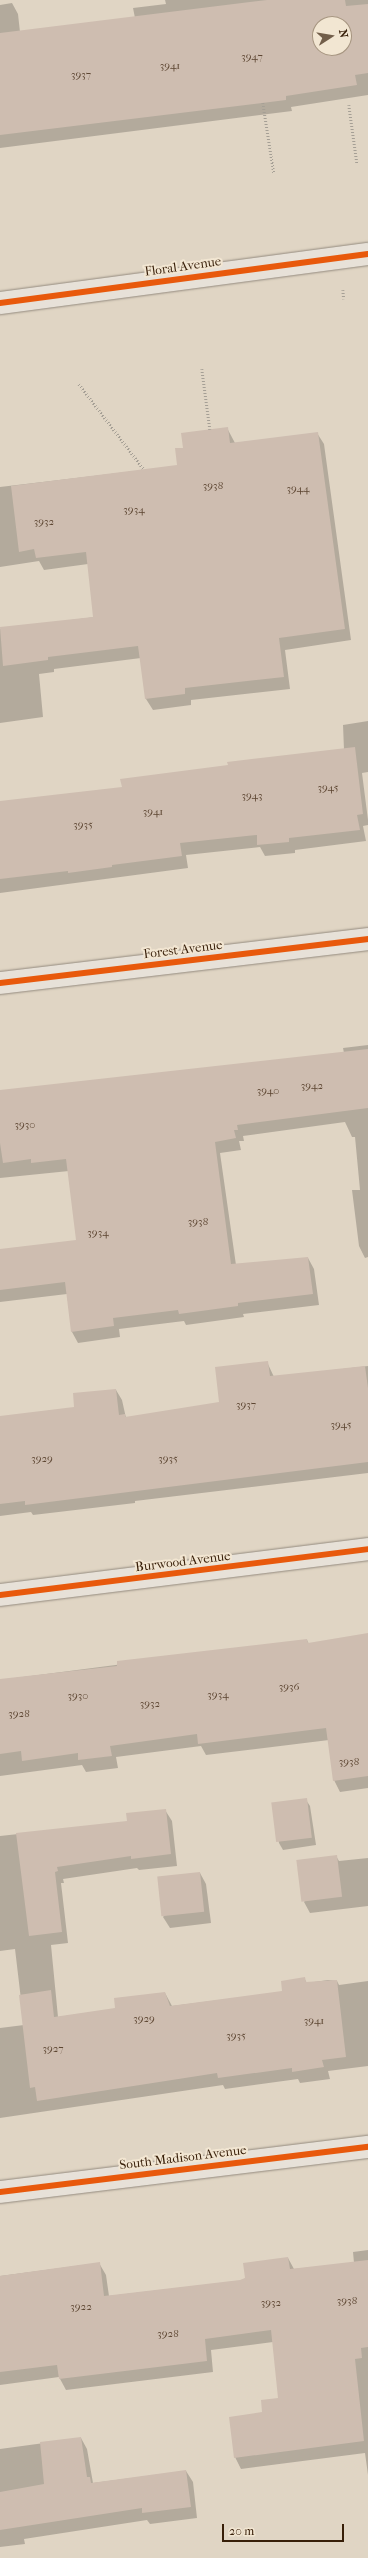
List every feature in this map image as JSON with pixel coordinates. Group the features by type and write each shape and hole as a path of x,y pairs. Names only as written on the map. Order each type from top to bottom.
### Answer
{"street":[{"name":"Floral Avenue","path":"0,303 368,254"},
{"name":"Forest Avenue","path":"0,983 368,939"},
{"name":"Burwood Avenue","path":"0,1595 368,1549"},
{"name":"South Madison Avenue","path":"0,2192 368,2147"}],"path":[{"path":"263,103 274,173"},
{"path":"349,105 357,163"},
{"path":"202,369 210,429"},
{"path":"79,384 144,468"}],"building":[{"path":"267,0 345,0 346,6 368,4 368,73 355,75 357,85 286,96 286,100 0,135 0,33"},
{"path":"228,427 230,443 318,432 345,629 279,638 284,677 185,688 185,694 145,699 138,646 48,657 48,660 3,666 0,627 93,617 86,552 36,558 34,549 19,552 11,486 177,465 175,448 183,448 181,433"},
{"path":"355,747 363,814 357,815 360,830 289,838 289,842 257,845 257,835 180,843 182,856 112,865 112,867 68,873 68,871 0,879 0,801 122,787 120,779 228,765 227,762"},
{"path":"368,1049 368,1108 237,1125 238,1130 234,1130 236,1138 215,1142 231,1264 308,1257 313,1294 238,1303 238,1306 179,1314 178,1310 113,1318 114,1326 71,1332 65,1282 0,1290 0,1249 76,1240 66,1159 31,1163 31,1159 3,1163 0,1143 0,1090"},
{"path":"268,1361 270,1376 365,1366 368,1388 368,1462 25,1505 25,1501 0,1504 0,1416 74,1407 73,1393 116,1389 119,1415 125,1414 125,1417 219,1402 215,1367"},
{"path":"368,1633 368,1776 333,1781 326,1728 198,1744 197,1734 110,1746 112,1756 78,1760 78,1753 22,1761 21,1751 0,1754 0,1679 117,1666 117,1661 307,1639 308,1643"},
{"path":"307,1798 312,1838 276,1842 271,1802"},
{"path":"166,1809 171,1854 131,1859 131,1856 57,1867 58,1871 55,1872 62,1932 29,1936 16,1833 127,1821 126,1813"},
{"path":"337,1855 342,1897 301,1902 296,1860"},
{"path":"200,1872 204,1912 161,1916 157,1876"},
{"path":"305,1977 306,1982 337,1980 346,2057 322,2060 324,2067 292,2072 292,2068 218,2078 217,2073 37,2101 35,2087 30,2088 19,1995 51,1990 54,2017 115,2008 114,1998 165,1992 170,2006 282,1991 281,1981"},
{"path":"288,2257 290,2269 368,2260 368,2347 361,2348 362,2358 355,2359 364,2441 234,2458 229,2417 262,2412 261,2400 278,2398 271,2330 205,2339 207,2361 59,2379 57,2365 0,2372 0,2276 100,2262 104,2296 240,2280 245,2278 243,2263"},
{"path":"81,2437 87,2477 90,2477 91,2483 186,2470 191,2507 142,2513 142,2508 0,2530 0,2492 44,2484 40,2442"}],"cycle path":[{"path":"0,303 368,254"},
{"path":"0,983 368,939"},
{"path":"0,1595 368,1549"},
{"path":"0,2192 368,2147"}]}
